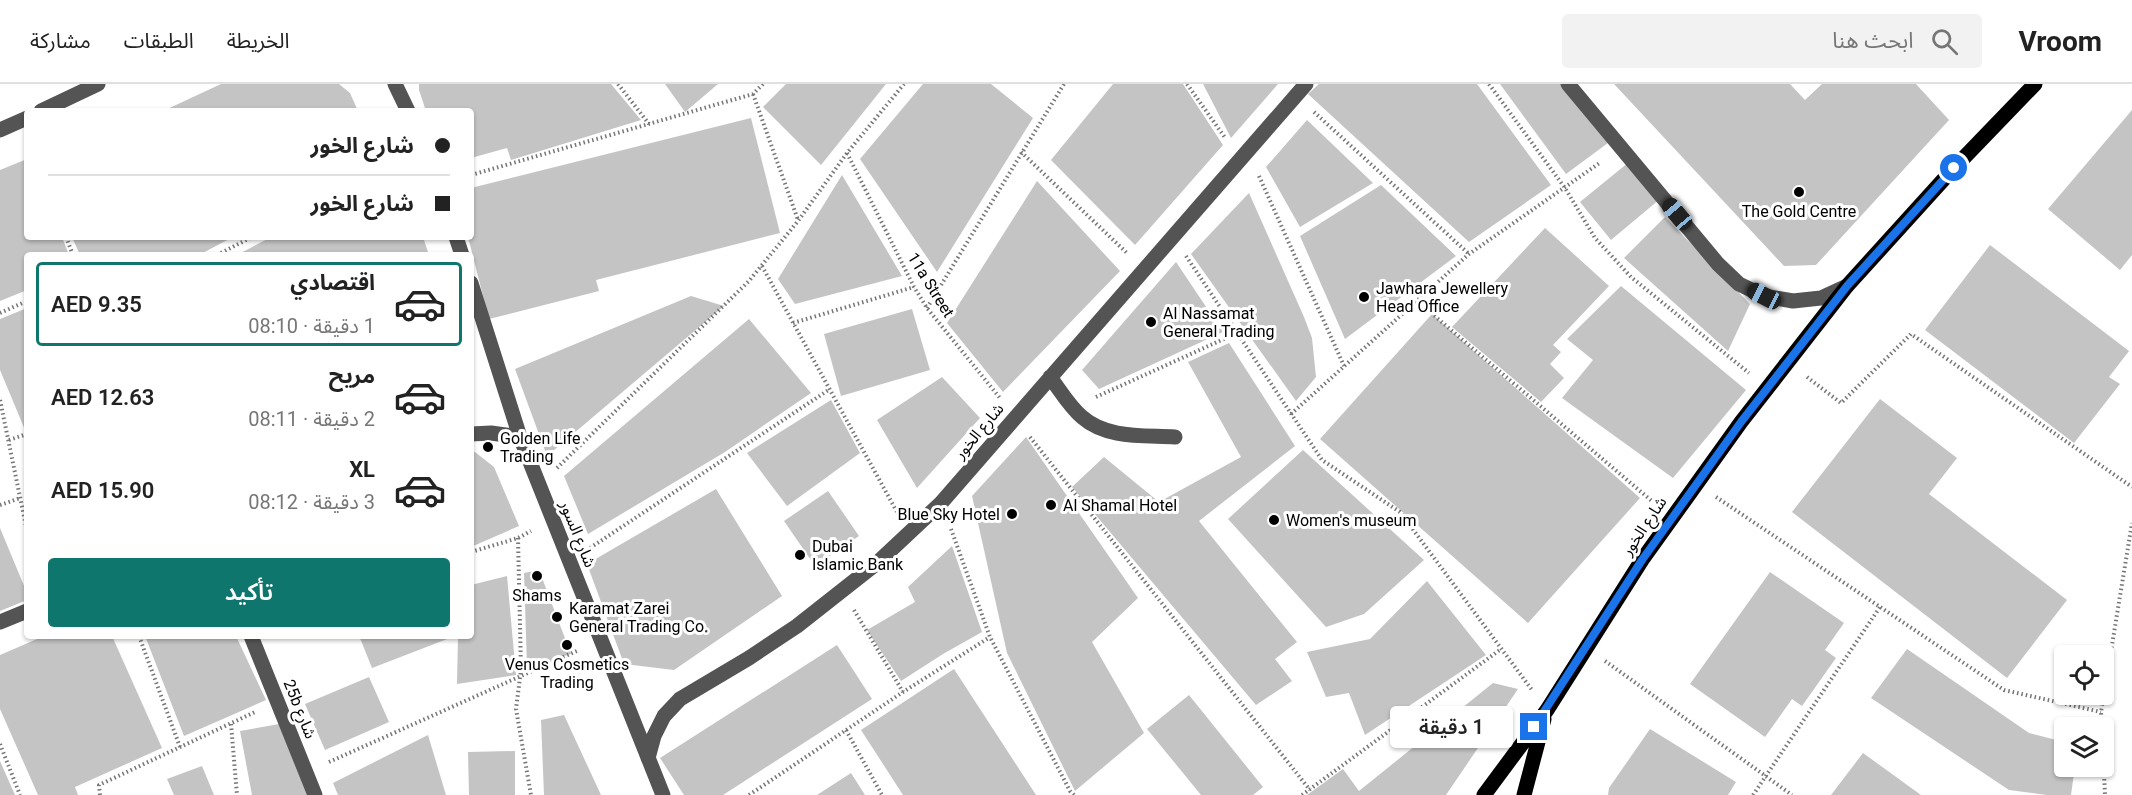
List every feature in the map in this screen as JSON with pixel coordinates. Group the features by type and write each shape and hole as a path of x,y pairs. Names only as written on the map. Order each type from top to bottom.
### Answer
{"main road":[{"name":"شارع الخور","path":"1484,795 1546,710 1696,484 1847,286 1954,168 2035,84"},
{"path":"1524,795 1546,710"}],"street":[{"path":"47,108 98,84"},
{"path":"395,84 407,108"},
{"name":"شارع الخور","path":"1568,84 1718,264 1739,284 1764,296 1792,302 1821,298 1847,286"},
{"name":"شارع الخور","path":"648,758 654,736 664,716 680,699 797,626 843,591 941,503 1301,90"},
{"path":"0,130 24,119"},
{"name":"شارع السور","path":"474,292 520,437 663,795"},
{"path":"1050,377 1081,417 1095,427 1111,433 1175,436"},
{"path":"474,434 490,433 520,437"},
{"path":"0,622 24,612"},
{"name":"25b شارع","path":"252,639 315,795"}],"path":[{"path":"618,84 649,124"},
{"path":"474,174 753,94 763,84"},
{"path":"539,486 749,281 798,220 847,153 904,84"},
{"path":"1187,84 1244,155 1344,366"},
{"path":"1489,84 1564,188 1594,238 1631,277 1768,388"},
{"path":"927,308 1062,85"},
{"path":"1301,90 1469,254"},
{"path":"753,94 798,220"},
{"path":"1291,414 1469,254 1622,148"},
{"path":"1021,152 1144,269"},
{"name":"11a Street","path":"847,153 914,287 927,308 1310,790"},
{"path":"1173,236 1322,460 1400,512 1546,710"},
{"path":"224,252 246,240"},
{"path":"762,266 909,534"},
{"path":"793,323 914,287"},
{"path":"1417,301 1672,518"},
{"path":"0,313 24,302"},
{"path":"1073,407 1237,333"},
{"path":"1788,363 1841,403 1911,334 2132,487"},
{"path":"569,562 830,389"},
{"path":"0,400 24,517"},
{"path":"9,440 24,435"},
{"path":"1696,484 2004,690 2101,712"},
{"path":"0,505 20,498"},
{"path":"941,503 990,637 1072,793 1063,795"},
{"path":"474,551 518,538 552,520"},
{"path":"2101,717 2132,523"},
{"path":"518,538 520,677 516,709 531,795"},
{"path":"843,591 903,692"},
{"path":"1753,795 1880,607"},
{"path":"749,795 990,637"},
{"path":"140,639 180,747"},
{"path":"306,772 601,641"},
{"path":"1587,647 1792,795"},
{"path":"1302,795 1501,649"},
{"path":"100,795 99,785 278,701"},
{"path":"231,723 237,795"},
{"path":"846,730 882,795"},
{"path":"0,744 20,795"},
{"path":"2104,777 2105,795"}],"building":[{"path":"221,84 339,84 350,93 357,108 169,108"},
{"path":"419,84 611,84 641,120 511,160 507,148 474,157 474,108 425,108"},
{"path":"665,84 718,84 685,112"},
{"path":"786,84 886,84 821,165 763,107"},
{"path":"923,84 991,84 1033,118 937,272 860,159"},
{"path":"1113,84 1183,84 1223,145 1135,245 1051,160"},
{"path":"1203,84 1278,84 1231,138"},
{"path":"1319,84 1477,84 1551,185 1469,242 1308,94"},
{"path":"1500,84 1565,84 1612,140 1566,174"},
{"name":"The Gold Centre","path":"1614,84 1790,84 1805,100 1822,84 1916,84 1949,120 1816,265 1784,266"},
{"path":"2132,110 2132,255 2120,270 2048,209"},
{"path":"751,118 780,233 596,280 599,291 489,319 474,260 474,252 472,252 469,240 474,240 474,187"},
{"path":"1307,120 1373,183 1300,227 1266,167"},
{"path":"24,160 24,240 63,240 68,252 24,252 24,291 0,301 0,170"},
{"path":"1629,162 1660,199 1611,240 1580,202"},
{"path":"842,175 902,276 795,304 778,279"},
{"path":"1037,181 1120,271 1003,392 947,323"},
{"name":"Jawhara Jewellery Head Office","path":"1381,185 1456,256 1345,339 1300,236"},
{"path":"1249,193 1312,338 1316,377 1296,401 1191,254"},
{"path":"1665,217 1750,304 1728,351 1624,258"},
{"path":"1545,228 1609,286 1553,345 1561,352 1550,364 1564,378 1541,402 1452,327"},
{"path":"73,240 227,240 205,252 79,252"},
{"path":"265,240 424,240 428,252 243,252"},
{"path":"1990,245 2129,351 2109,377 2120,384 2074,443 1925,330"},
{"path":"1176,262 1223,332 1099,389 1082,370"},
{"path":"1621,286 1746,390 1673,478 1562,398 1593,360 1567,339"},
{"path":"691,296 724,306 547,456 515,369"},
{"path":"24,309 24,428 0,370 0,319"},
{"path":"912,309 930,370 841,396 824,334"},
{"path":"1432,314 1640,498 1528,623 1320,439"},
{"path":"749,319 811,393 725,452 588,534 564,476"},
{"path":"1229,343 1295,446 1199,521 1297,642 1275,659 1292,681 1256,705 1072,487 1104,457 1159,502 1241,457 1188,362"},
{"path":"942,377 980,418 917,488 877,420"},
{"path":"1880,399 1957,458 1929,494 2067,600 2007,678 1792,512"},
{"path":"831,400 860,453 787,506 747,453"},
{"path":"1026,437 1138,598 1092,642 1144,733 1075,791 1007,653 972,496"},
{"path":"1303,450 1424,560 1364,614 1326,627 1228,519"},
{"path":"474,452 494,467 519,526 474,546"},
{"path":"716,489 782,596 674,670 624,664 587,564"},
{"path":"828,491 859,536 815,566 784,521"},
{"path":"0,528 24,586 24,601 0,611"},
{"path":"952,546 982,632 901,681 867,630 915,602 908,587"},
{"path":"539,570 571,654 527,667 524,573"},
{"path":"1770,572 1844,623 1825,650 1836,658 1802,706 1792,699 1765,737 1690,684"},
{"path":"507,576 516,675 457,684 458,639 474,639 474,584"},
{"path":"1427,581 1486,655 1365,735 1349,693 1326,697 1307,652 1370,639"},
{"path":"37,639 113,639 162,748 75,787 78,795 38,795 0,709 0,655"},
{"path":"146,639 237,639 266,700 184,736"},
{"path":"360,639 447,639 372,668"},
{"path":"837,645 872,699 723,795 684,795 660,758"},
{"path":"1907,649 2029,733 2054,739 2054,777 2073,777 2071,795 2047,795 2009,790 1871,698"},
{"path":"954,669 1036,795 903,795 861,730"},
{"path":"369,677 389,722 325,750 305,704"},
{"path":"1493,683 1518,689 1446,795 1307,795 1343,769 1359,791"},
{"path":"1189,695 1263,787 1253,795 1201,795 1147,729"},
{"path":"564,715 601,795 544,795 541,720"},
{"path":"279,724 308,795 252,795 240,731"},
{"path":"1650,729 1736,782 1728,795 1608,795 1609,788"},
{"path":"428,735 446,795 338,795 333,783"},
{"path":"515,751 515,795 469,795 468,752"},
{"path":"1863,753 1921,795 1831,795"},
{"path":"0,761 15,795 0,795"},
{"path":"202,766 214,795 174,795 167,779"},
{"path":"851,773 865,795 817,795"}],"place":[{"name":"The Gold Centre","path":"1799,192"},
{"name":"Jawhara Jewellery Head Office","path":"1364,297"},
{"name":"Al Nassamat General Trading","path":"1151,322"},
{"name":"Golden Life Trading","path":"488,447"},
{"name":"Al Shamal Hotel","path":"1051,505"},
{"name":"Blue Sky Hotel","path":"1012,514"},
{"name":"Women's museum","path":"1274,520"},
{"name":"Dubai Islamic Bank","path":"800,555"},
{"name":"Shams","path":"537,576"},
{"name":"Karamat Zarei General Trading Co.","path":"557,617"},
{"name":"Venus Cosmetics Trading","path":"567,645"}],"route":[{"path":"1534,727 1642,560 1741,422 1847,286 1954,168"}]}
